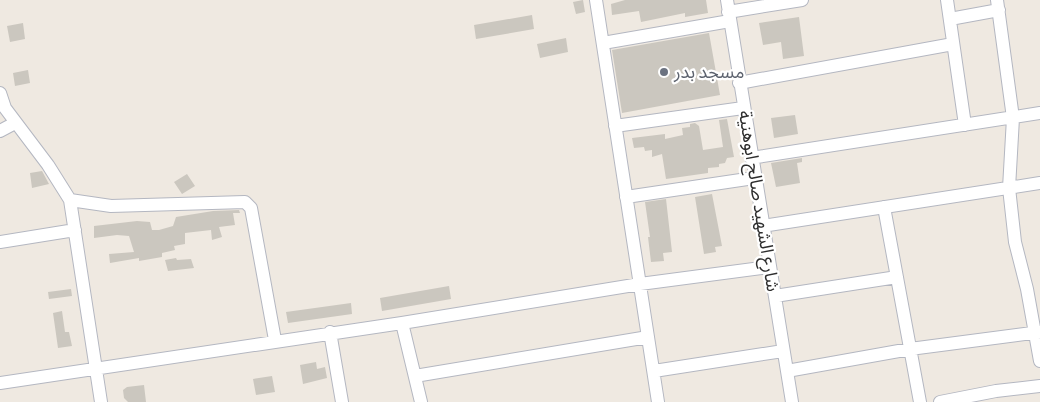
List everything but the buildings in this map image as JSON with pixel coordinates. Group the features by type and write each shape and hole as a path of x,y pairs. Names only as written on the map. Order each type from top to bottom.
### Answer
{"street":[{"path":"596,0 658,402"},
{"path":"602,43 728,11 802,0"},
{"path":"946,0 965,125"},
{"path":"950,20 998,5 1013,118 1009,188 1015,242 1037,332 1040,361"},
{"name":"شارع الشهيد صالح ابوهنية","path":"728,11 792,402"},
{"path":"739,83 953,44"},
{"path":"0,93 5,108 42,157 70,200 101,402"},
{"path":"615,126 743,108"},
{"path":"751,158 1013,118 1040,112"},
{"path":"0,131 15,123"},
{"path":"626,197 754,178"},
{"path":"762,226 1040,183"},
{"path":"70,200 111,206 245,202 251,208 275,340"},
{"path":"884,207 920,402"},
{"path":"0,242 75,230"},
{"path":"0,383 275,340 402,323 640,284 769,267"},
{"path":"774,296 897,277"},
{"path":"402,323 421,402"},
{"path":"330,332 342,402"},
{"path":"786,371 910,349 1037,332"},
{"path":"415,376 648,337"},
{"path":"654,371 784,351"},
{"path":"940,402 997,397 1040,386"}],"place":[{"name":"مسجد بدر","path":"664,72"}]}
